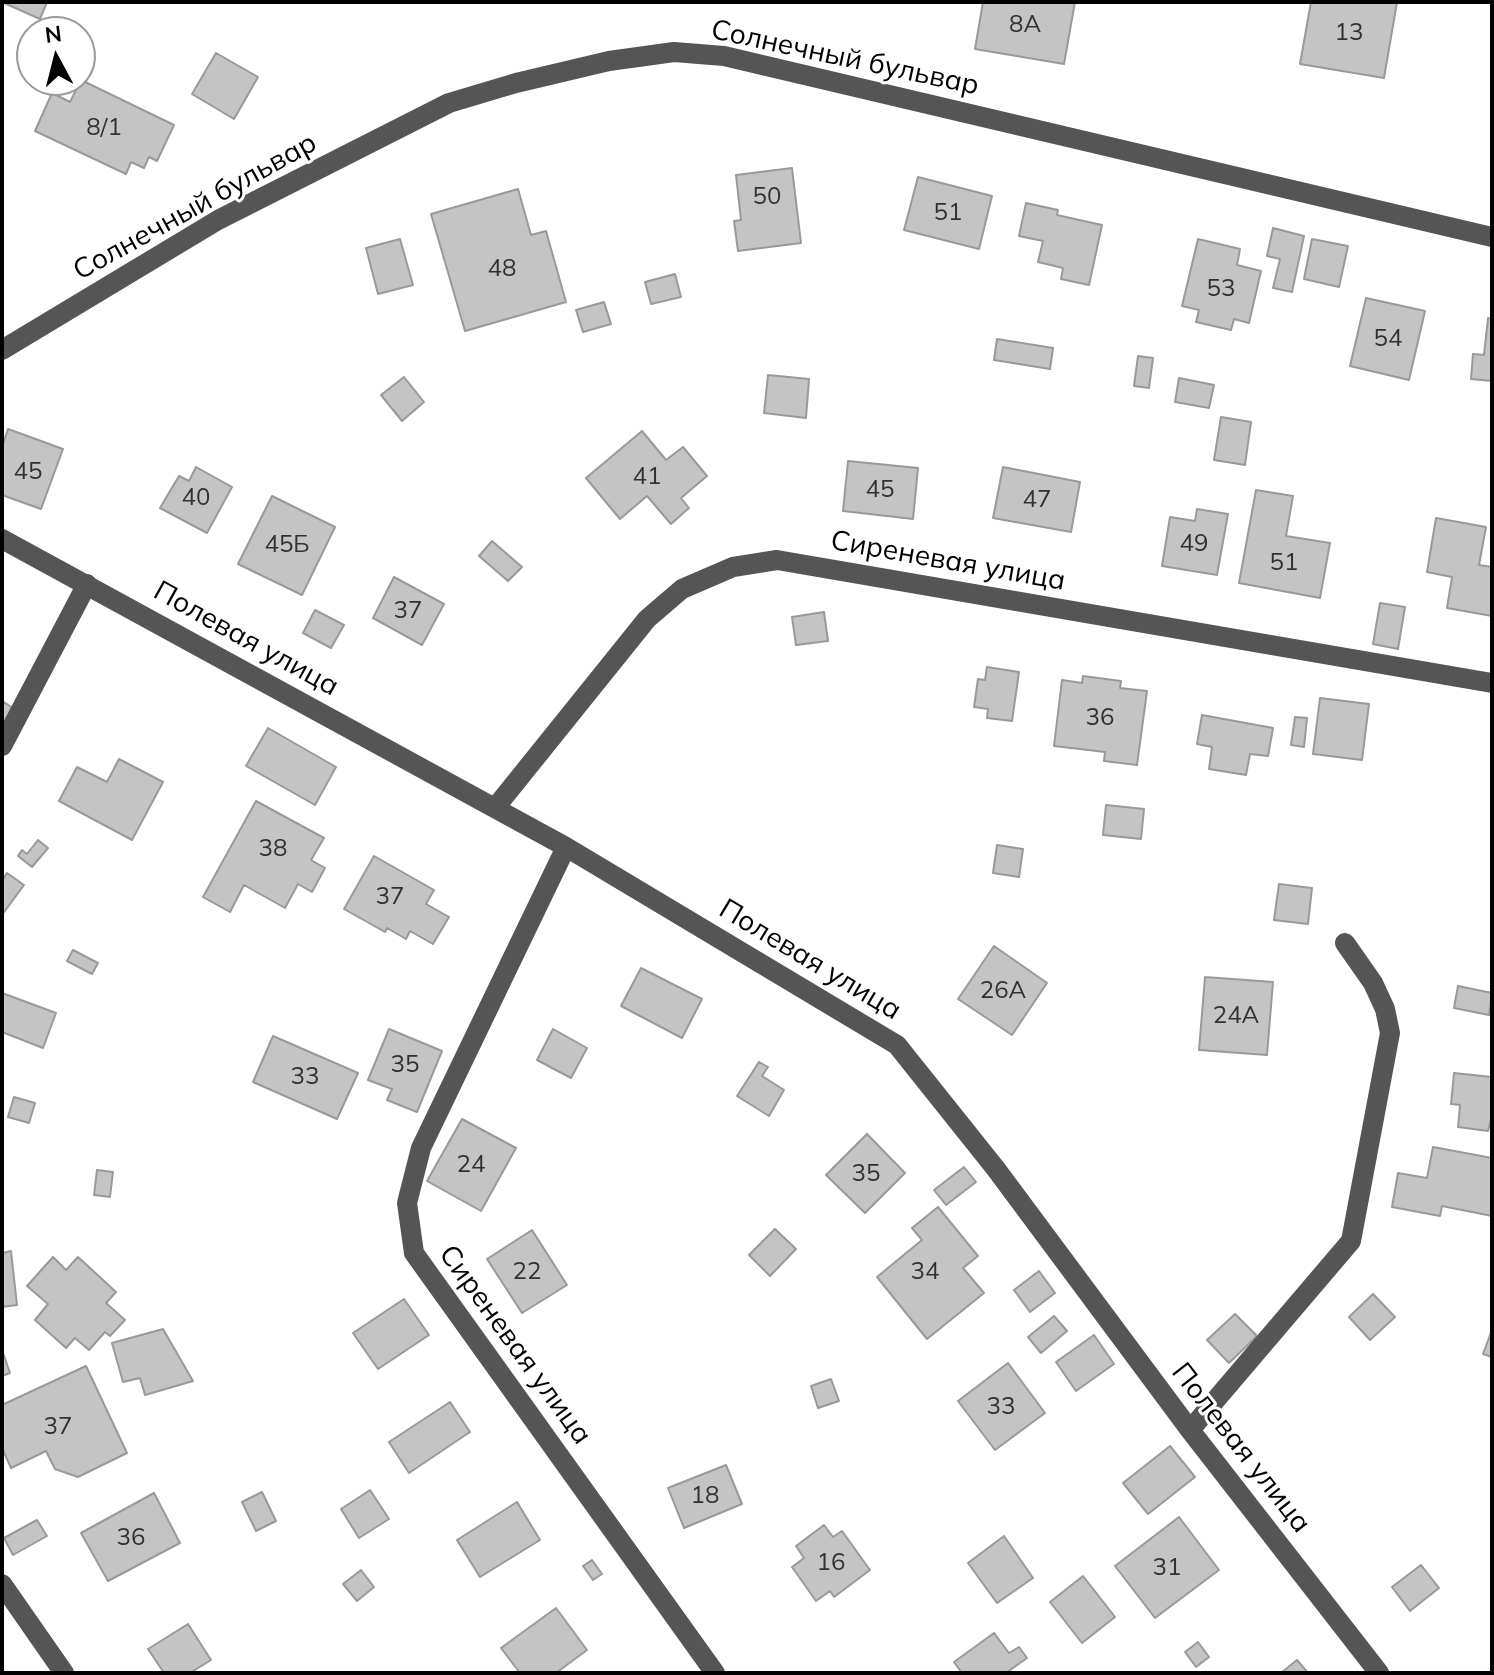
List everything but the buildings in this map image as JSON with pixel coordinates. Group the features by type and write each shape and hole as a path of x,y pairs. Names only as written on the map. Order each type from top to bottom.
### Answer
{"street":[{"name":"Солнечный бульвар","path":"2,350 218,220 449,103 596,64 674,52 724,56 1492,237"},
{"name":"Полевая улица","path":"2,539 566,847 897,1045 996,1169 1190,1430 1379,1673"},
{"name":"Сиреневая улица","path":"495,808 647,619 682,589 733,567 777,560 1492,683"},
{"path":"2,746 87,584"},
{"name":"Сиреневая улица","path":"566,847 421,1148 407,1203 414,1253 715,1673"},
{"path":"1190,1430 1351,1241 1390,1033 1385,1009 1373,983 1345,943"},
{"path":"2,1584 64,1673"}]}
